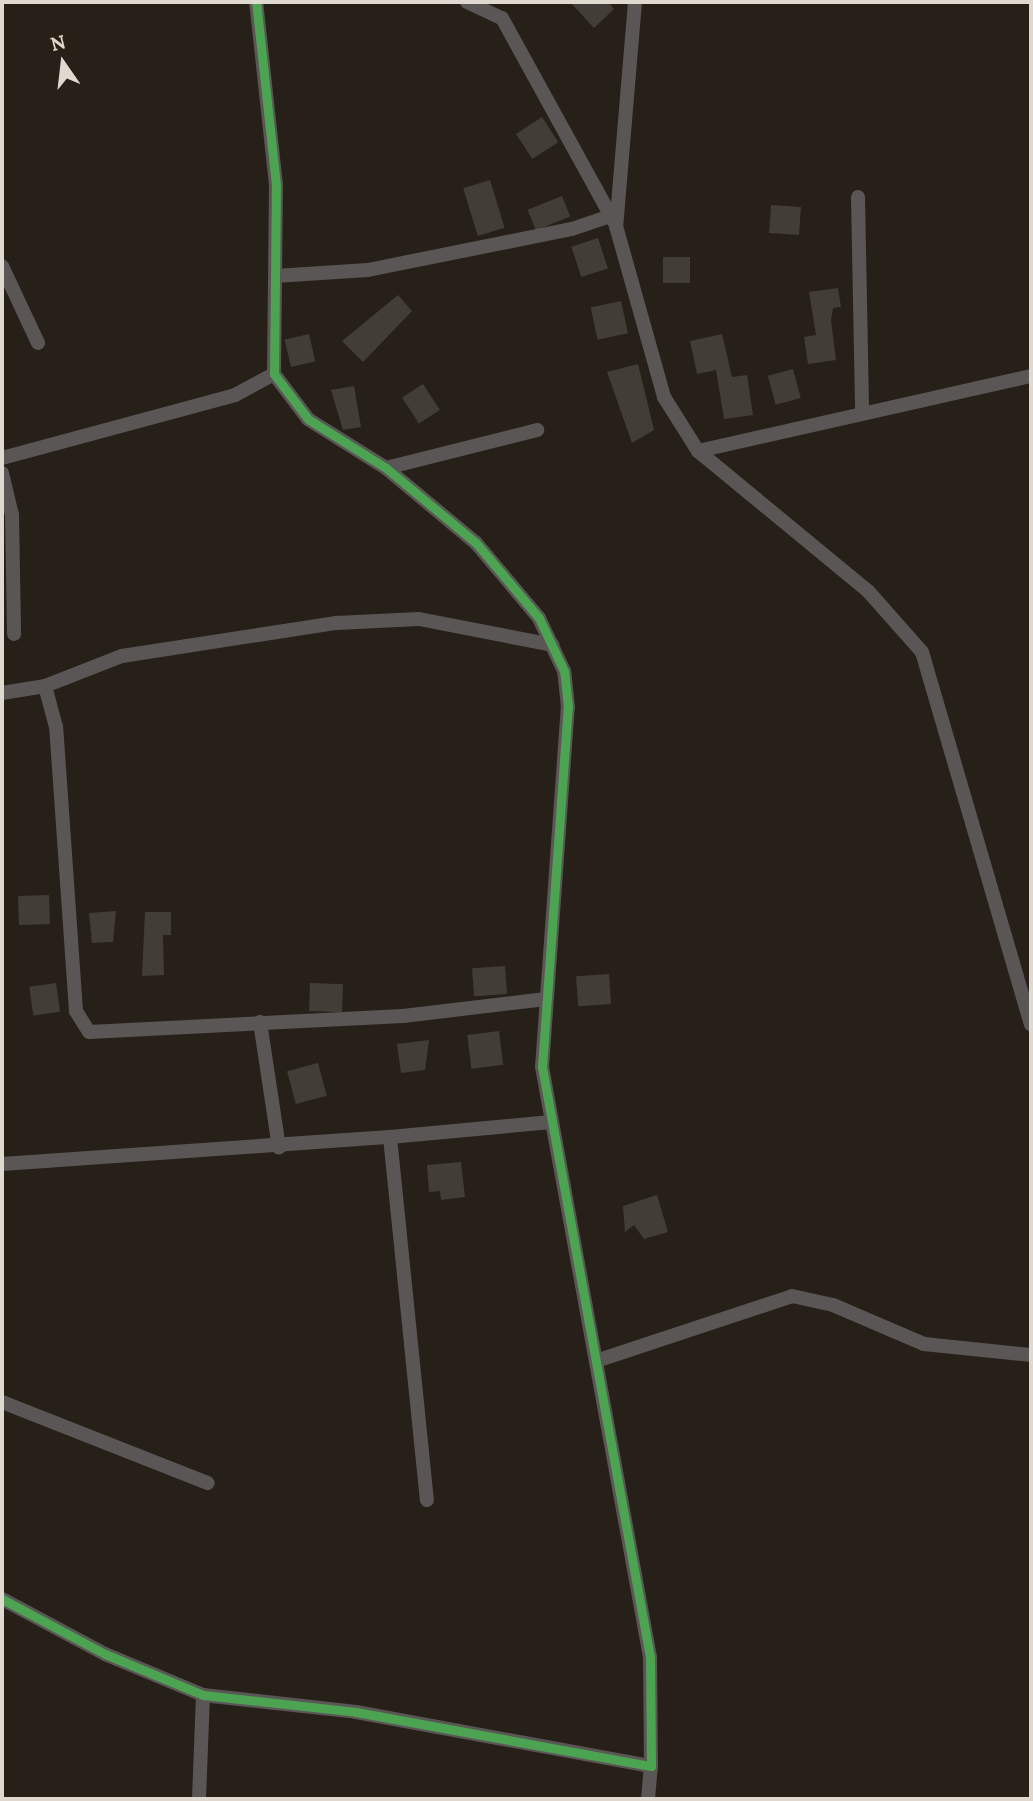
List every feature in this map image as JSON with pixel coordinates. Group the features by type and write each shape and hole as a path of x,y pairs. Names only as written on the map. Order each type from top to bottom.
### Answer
{"street":[{"path":"256,2 276,186 274,374 308,419 386,468 476,543 553,645 568,707 542,1067 650,1657 651,1766 648,1799"},
{"path":"467,2 502,18 613,221 664,397 698,451 868,591 922,652 1031,1024"},
{"path":"613,221 635,2"},
{"path":"858,197 862,411"},
{"path":"275,276 382,267 613,221"},
{"path":"2,266 38,343"},
{"path":"2,458 235,395 274,374"},
{"path":"698,451 862,411 1031,376"},
{"path":"386,468 537,430"},
{"path":"2,473 12,515 14,634"},
{"path":"2,693 45,686 122,656 336,623 419,619 553,645"},
{"path":"45,686 56,727 79,1026 109,1034 260,1022 403,1016 546,999"},
{"path":"260,1022 279,1148"},
{"path":"2,1164 279,1148 551,1122"},
{"path":"390,1136 427,1500"},
{"path":"596,1361 792,1296 833,1305 924,1344 1031,1355"},
{"path":"2,1402 208,1483"},
{"path":"2,1599 104,1654 203,1695 368,1714 651,1766"},
{"path":"199,1799 203,1695"}],"building":[{"path":"570,2 608,2 614,9 594,28"},
{"path":"542,117 558,142 532,159 516,134"},
{"path":"490,180 505,228 478,236 463,188"},
{"path":"562,196 570,216 536,230 528,210"},
{"path":"771,205 801,207 799,235 769,233"},
{"path":"598,238 608,268 581,277 571,247"},
{"path":"663,257 690,257 690,283 663,283"},
{"path":"838,288 841,307 833,308 831,320 836,360 808,364 804,337 816,335 809,292"},
{"path":"398,295 412,311 363,362 342,341"},
{"path":"621,301 628,333 598,340 591,307"},
{"path":"309,334 315,361 291,367 285,340"},
{"path":"722,334 732,377 747,375 753,415 724,419 716,370 697,374 690,341"},
{"path":"638,364 654,430 632,443 607,372"},
{"path":"793,369 801,398 776,405 768,376"},
{"path":"423,384 440,410 419,424 402,398"},
{"path":"354,386 361,427 343,430 331,390"},
{"path":"49,895 50,924 19,925 18,896"},
{"path":"116,911 113,942 92,943 89,913"},
{"path":"145,912 171,912 171,935 163,935 164,975 142,976"},
{"path":"505,966 507,994 474,996 472,968"},
{"path":"609,974 611,1004 578,1006 576,976"},
{"path":"56,983 60,1012 33,1015 29,987"},
{"path":"310,983 343,984 342,1012 309,1011"},
{"path":"499,1031 503,1065 471,1069 467,1035"},
{"path":"429,1040 425,1070 401,1073 397,1044"},
{"path":"318,1063 327,1096 296,1104 287,1071"},
{"path":"461,1162 465,1197 441,1200 440,1191 429,1192 427,1165"},
{"path":"657,1195 668,1232 644,1239 634,1225 625,1232 623,1206"}],"cycle path":[{"path":"2,1599 105,1654 203,1695 356,1712 651,1766 650,1657 542,1067 568,707 564,671 539,618 476,543 386,468 308,419 274,374 276,185 256,2"}]}
